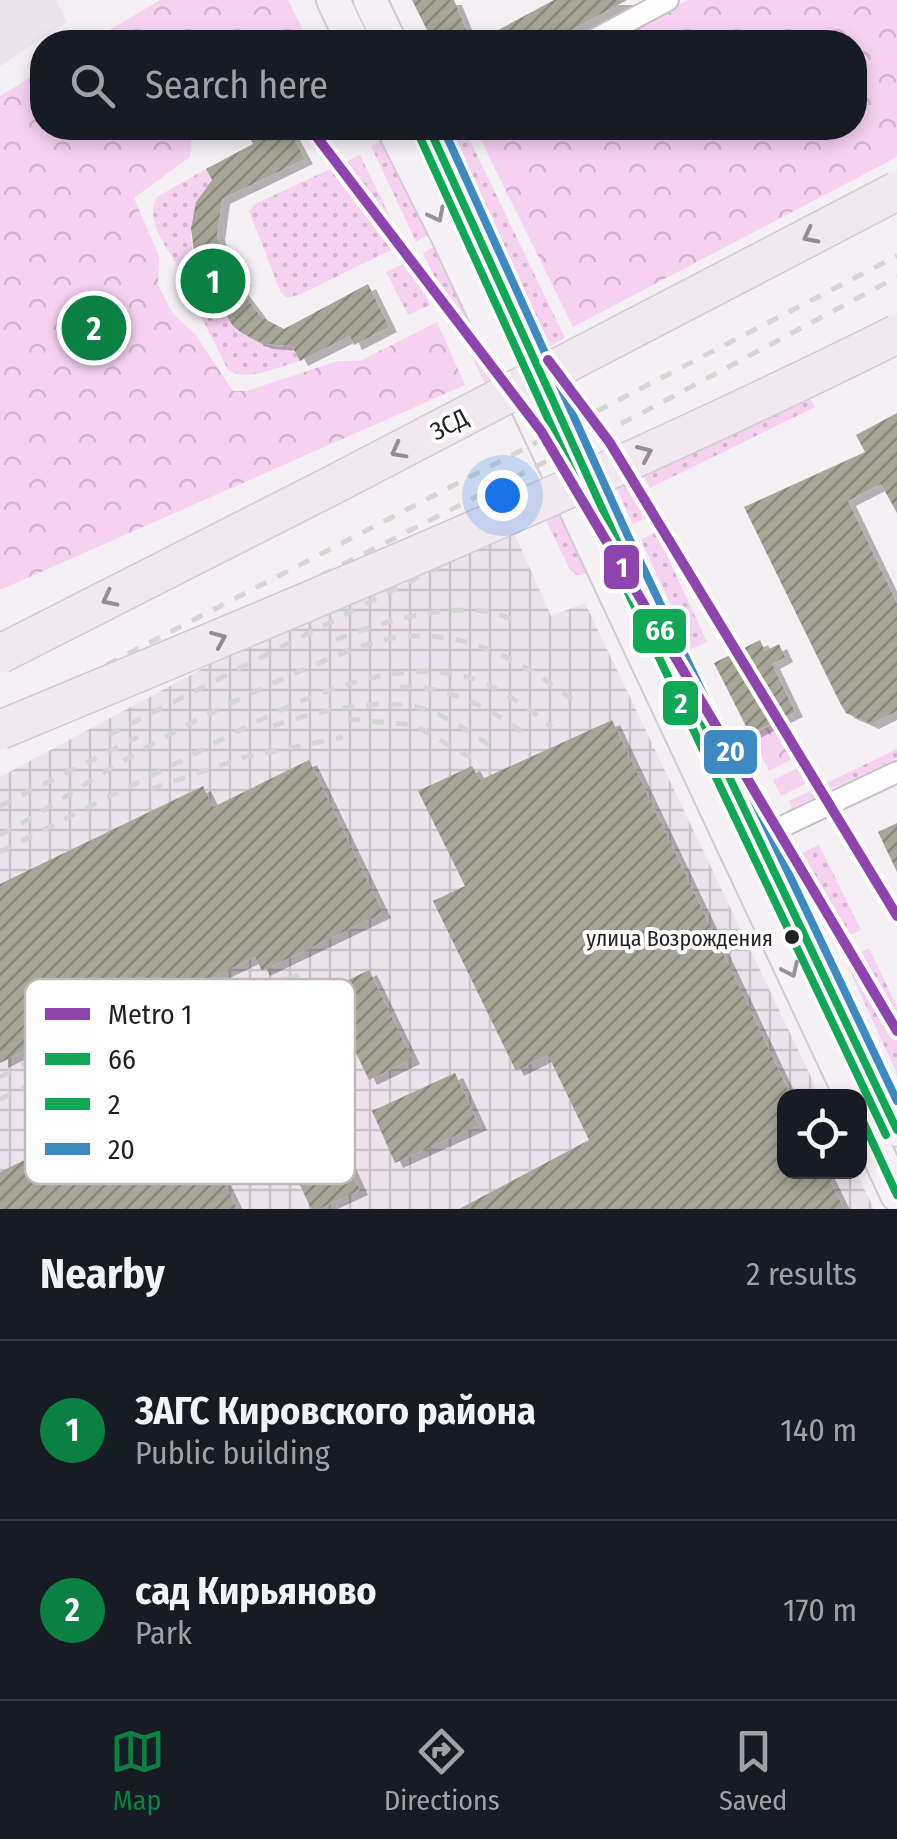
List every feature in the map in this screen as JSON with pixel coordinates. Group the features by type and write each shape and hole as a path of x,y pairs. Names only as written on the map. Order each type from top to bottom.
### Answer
{"highway":[{"name":"ЗСД","path":"0,654 897,191"},
{"path":"0,730 366,578 778,394 897,334"}],"main road":[{"path":"332,0 347,30"},
{"path":"370,0 384,30"},
{"path":"399,140 747,844 897,1130"},
{"path":"436,140 616,539 847,1089"},
{"path":"867,1131 897,1195"}],"street":[{"path":"612,30 668,0"},
{"path":"747,844 897,772"}],"shaded area":[{"path":"0,0 56,0 67,22 55,30 30,30 30,46 0,66"},
{"path":"503,508 551,616 585,603 817,1089 777,1089 777,1179 859,1179 874,1209 0,1209 0,777"}],"green space":[{"path":"160,0 288,0 303,30 109,30"},
{"path":"688,0 897,0 897,157 573,327 481,140 867,140 867,30 632,30"},
{"path":"30,77 30,140 193,140 190,157 134,198 159,256 158,285 173,314 195,334 233,391 246,391 338,361 360,361 437,322 465,385 0,590 0,96"},
{"path":"384,140 428,235 416,242 371,146"},
{"path":"470,140 565,338 550,346 451,142"},
{"path":"360,155 403,244 287,298 281,293 249,211 255,204"},
{"path":"206,169 212,180 195,209 191,228 195,260 179,268 159,234 154,206 157,197"},
{"path":"436,246 499,375 485,384 423,253"},
{"path":"409,261 430,305 408,315 386,272"},
{"path":"221,306 241,332 270,345 292,346 300,361 254,374 228,370 201,316"},
{"path":"810,398 815,407 650,488 644,476"},
{"path":"633,482 649,517 633,524 617,489"},
{"path":"558,509 587,574 577,575 570,570 544,516"},
{"path":"656,532 707,642 691,649 641,540"},
{"path":"784,719 802,754 769,771 751,735"},
{"path":"897,749 897,758 792,808 789,801"},
{"path":"807,763 815,779 781,796 773,780"},
{"path":"819,845 861,930 836,941 797,855"},
{"path":"869,948 897,1007 897,1074 845,960"}],"building":[{"path":"412,0 454,0 466,30 427,30"},
{"path":"554,0 627,0 571,30 498,30"},
{"path":"251,140 295,140 305,159 222,199 217,236 227,263 233,260 243,281 236,284 261,317 284,329 368,284 389,327 354,345 350,336 300,361 292,346 264,344 242,333 221,306 201,316 179,268 195,260 191,228 196,202 212,180 206,169 253,144"},
{"path":"897,413 897,513 881,484 848,501 897,603 897,711 871,724 846,713 840,703 744,507 865,452 856,435"},
{"path":"760,640 765,651 779,644 785,657 772,664 795,712 750,734 714,663"},
{"path":"612,720 788,1089 777,1089 777,1179 829,1179 844,1209 459,1209 589,1140 548,1055 516,1071 433,901 465,886 418,791 472,766 480,780"},
{"path":"309,760 383,913 262,971 255,957 210,979 25,979 25,1051 0,1063 0,884 203,786 213,807"},
{"path":"897,823 897,872 878,832"},
{"path":"369,970 412,1059 369,1080 355,1051 355,979 351,979"},
{"path":"455,1073 479,1125 395,1163 372,1111"},
{"path":"25,1160 25,1184 225,1184 237,1209 0,1209 0,1172"},
{"path":"355,1179 360,1190 311,1209 300,1184 355,1184"}],"railway":[{"path":"0,720 897,256"},
{"path":"0,738 640,414 897,277"},
{"path":"109,735 497,537"},
{"path":"336,640 391,621 453,610 490,612 520,622"},
{"path":"0,835 217,710 307,668 382,640 432,636 479,646 521,665 580,706"},
{"path":"0,852 273,714 348,684 386,675 423,671 472,678 508,696 552,727"},
{"path":"400,687 436,690 470,701 531,738"},
{"path":"273,726 346,708 404,705 441,716 497,750"},
{"path":"348,719 414,725 471,758"},
{"path":"0,806 138,737"},
{"path":"151,789 245,757 343,737"},
{"path":"287,979 303,973"},
{"path":"0,1077 25,1063"},
{"path":"0,1099 25,1088"}],"metro line":[{"name":"1","path":"319,140 541,431 897,1031"},
{"name":"1","path":"548,360 610,443 897,916"}],"transit line":[{"name":"2","path":"421,140 605,544 886,1135"},
{"name":"66","path":"434,140 616,539 897,1130"},
{"name":"20","path":"448,140 627,534 897,1101"},
{"name":"66","path":"867,1130 897,1195"}],"place":[{"name":"ЗАГС Кировского района","path":"213,281"},
{"name":"сад Кирьяново","path":"94,328"},
{"name":"улица Возрождения","path":"792,937"}]}
